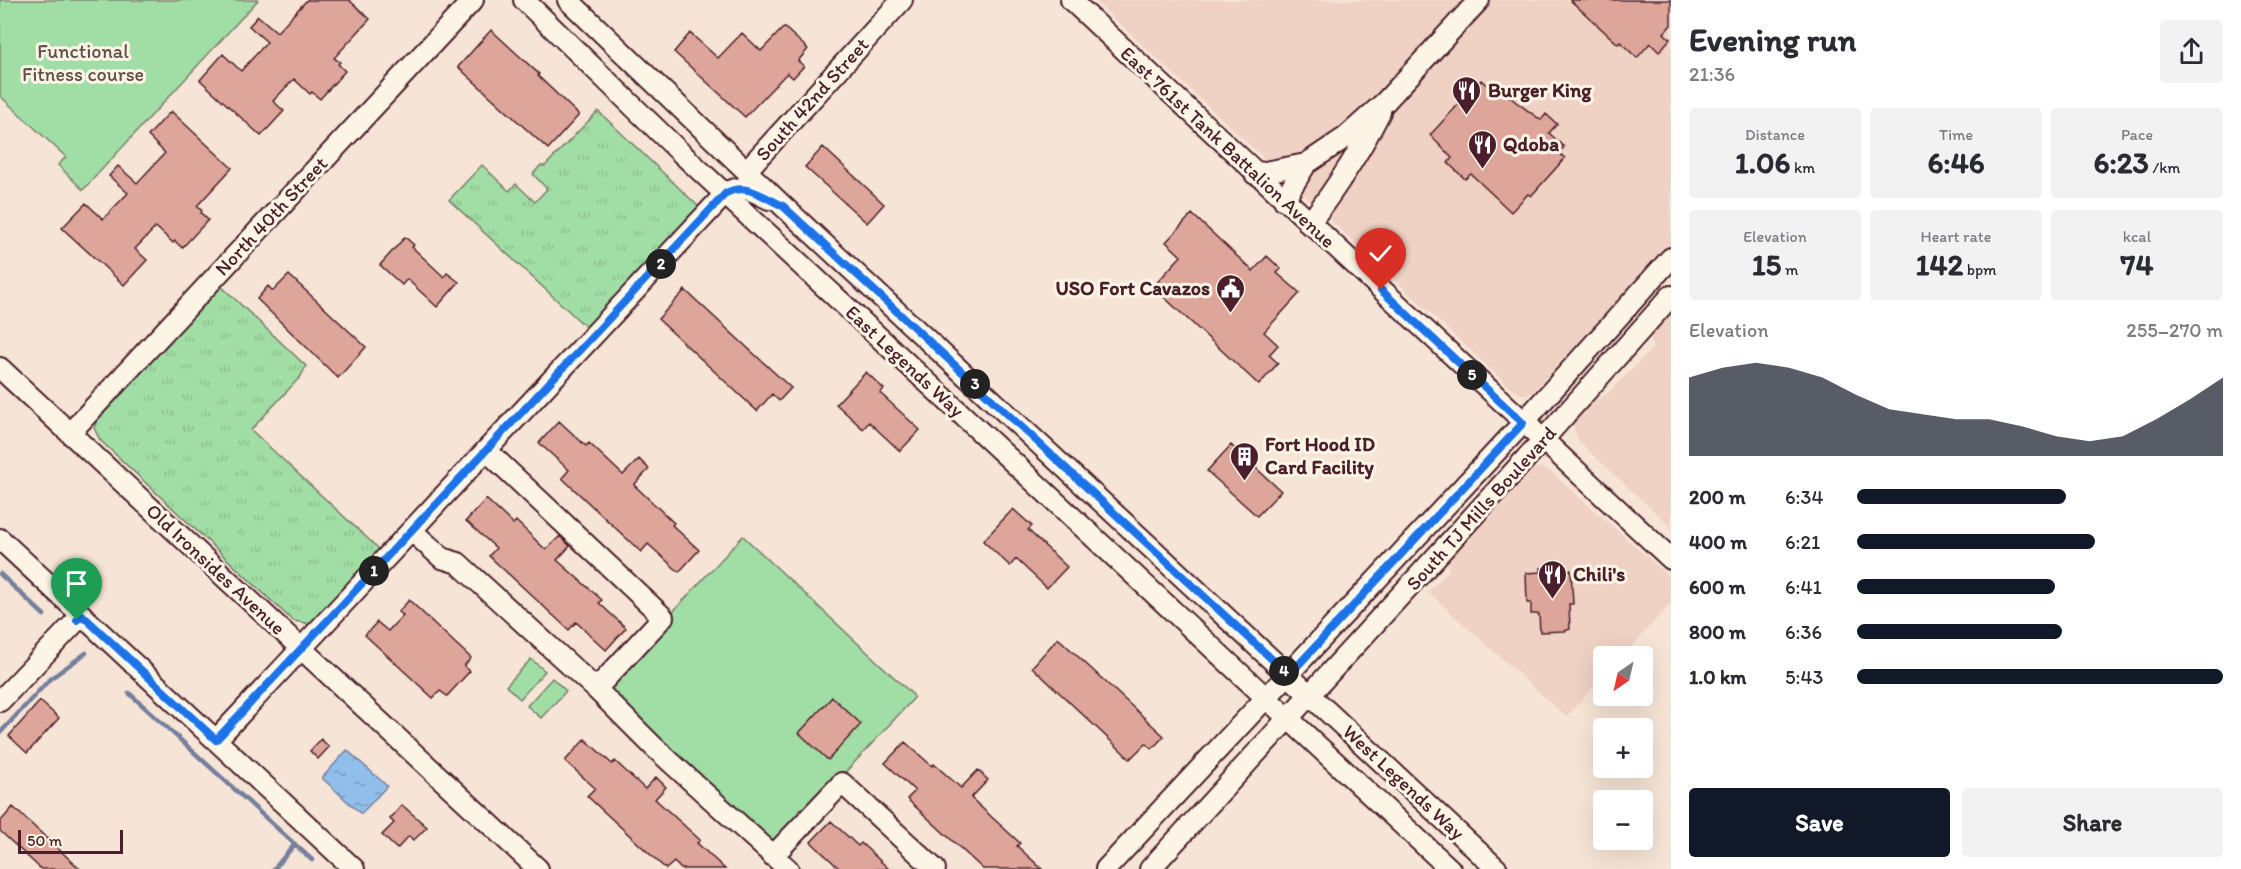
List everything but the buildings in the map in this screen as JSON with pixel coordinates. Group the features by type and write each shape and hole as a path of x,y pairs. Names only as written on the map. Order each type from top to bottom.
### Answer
{"street":[{"name":"North 40th Street","path":"70,433 473,0"},
{"name":"East Legends Way","path":"524,0 681,153 1290,719"},
{"name":"East Legends Way","path":"568,0 783,206 1311,695"},
{"name":"South 42nd Street","path":"746,171 902,0"},
{"name":"East 761st Tank Battalion Avenue","path":"1071,0 1255,174 1671,559"},
{"path":"1255,174 1306,164 1346,137 1385,102 1479,0"},
{"path":"1309,224 1360,151 1385,102"},
{"path":"681,153 720,171 733,174 746,171"},
{"path":"1284,200 1306,164"},
{"path":"216,740 726,193 736,187 745,188 783,206"},
{"name":"South TJ Mills Boulevard","path":"1106,869 1523,423 1671,258"},
{"name":"South TJ Mills Boulevard","path":"1150,869 1290,719 1671,296"},
{"name":"Old Ironsides Avenue","path":"0,368 538,869"},
{"path":"486,450 663,616 596,689"},
{"path":"412,531 442,558 459,563 596,689 654,747 781,862 842,783 935,869"},
{"path":"0,539 354,869"},
{"path":"0,701 82,615"},
{"name":"West Legends Way","path":"1311,695 1497,869"},
{"name":"West Legends Way","path":"1290,719 1450,869"}],"shaded area":[{"path":"1094,0 1671,0 1671,242 1533,392 1520,394 1514,391"},
{"path":"1671,314 1671,527 1578,441 1573,425 1575,419 1589,403 1606,395 1653,348 1651,340 1653,333"},
{"path":"1538,467 1551,472 1671,578 1671,603 1632,646 1593,646 1593,688 1566,717 1428,592 1449,570 1447,564 1452,554 1526,471"}],"green space":[{"name":"Functional Fitness course","path":"0,0 258,0 83,190 58,165 66,157 0,96"},
{"path":"598,111 699,207 587,328 449,200 482,165 509,191 516,184 535,202 547,189 533,174 540,166 545,166"},
{"path":"220,285 306,366 301,376 251,430 380,550 312,624 293,621 100,440 94,428 98,419"},
{"path":"743,536 914,698 791,831 774,839 762,839 610,695 615,674"},
{"path":"531,659 545,671 520,699 506,686"},
{"path":"552,678 566,691 541,718 527,706"}],"water":[{"path":"347,750 387,786 361,814 322,778"}],"waterway":[{"path":"0,574 44,615"},
{"path":"0,733 50,679 86,653"},
{"path":"129,693 312,860"},
{"path":"274,869 295,844"}],"place":[{"name":"Burger King","path":"1467,116"},
{"name":"Qdoba","path":"1482,170"},
{"name":"USO Fort Cavazos","path":"1231,314"},
{"name":"Fort Hood ID Card Facility","path":"1244,482"},
{"name":"Chili's","path":"1552,600"}],"route":[{"path":"77,620 82,615 216,740 726,193 736,187 745,188 783,206 1289,675 1523,423 1381,290"}]}
